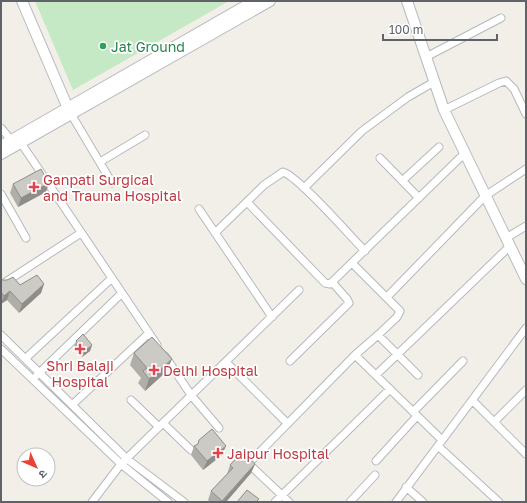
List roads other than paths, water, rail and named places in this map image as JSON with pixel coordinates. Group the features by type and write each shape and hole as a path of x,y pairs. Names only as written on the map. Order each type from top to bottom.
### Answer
{"main road":[{"path":"22,1 69,111"},
{"path":"155,62 254,1"},
{"path":"1,154 16,142 155,62 270,1"},
{"path":"407,1 444,110 526,279"},
{"path":"1,146 16,142"}],"street":[{"path":"426,57 501,18"},
{"path":"444,110 506,81 514,89 526,114"},
{"path":"304,188 367,127 408,97 434,82"},
{"path":"69,111 112,182"},
{"path":"1,128 16,142 81,233 191,396 220,428"},
{"path":"100,162 145,135"},
{"path":"402,181 439,147"},
{"path":"247,202 325,283 330,284 465,153"},
{"path":"380,158 419,198"},
{"path":"387,297 486,196 526,168"},
{"path":"215,233 264,185 283,172 304,188 364,251"},
{"path":"1,194 26,238"},
{"path":"200,209 272,317"},
{"path":"376,375 508,242 526,226"},
{"path":"1,285 81,233"},
{"path":"288,502 250,464 254,456 355,355 398,317 400,312 387,297 352,263"},
{"path":"26,358 112,278"},
{"path":"290,361 349,303 348,299 332,282"},
{"path":"96,501 124,462 299,290"},
{"path":"32,379 122,292"},
{"path":"396,502 526,328"},
{"path":"72,405 149,332"},
{"path":"1,335 72,405 124,462 184,502"},
{"path":"378,335 418,375"},
{"path":"1,349 168,502"},
{"path":"355,355 415,414 440,443 499,502"},
{"path":"376,461 415,414 463,361"},
{"path":"226,362 287,423"},
{"path":"274,502 390,389"},
{"path":"494,422 526,390"},
{"path":"131,400 191,450"},
{"path":"472,400 526,453"},
{"path":"350,502 375,474"},
{"path":"406,487 423,502"}],"place":[{"name":"Jat Ground","path":"103,46"},
{"name":"Ganpati Surgical and Trauma Hospital","path":"34,187"},
{"name":"Shri Balaji Hospital","path":"80,349"},
{"name":"Delhi Hospital","path":"154,370"},
{"name":"Jaipur Hospital","path":"218,453"}]}
